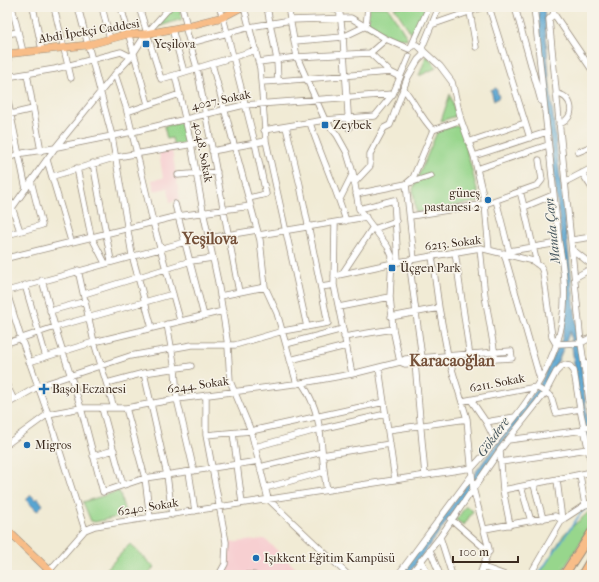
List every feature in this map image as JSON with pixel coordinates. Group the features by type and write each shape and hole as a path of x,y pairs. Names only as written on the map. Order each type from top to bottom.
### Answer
{"highway":[{"path":"564,575 592,532"},
{"path":"582,575 592,558"}],"main road":[{"name":"Abdi İpekçi Caddesi","path":"7,54 87,45 128,34 146,34 172,29 223,17 242,7"},
{"path":"7,530 52,573"}],"street":[{"path":"33,7 42,50"},
{"path":"54,7 71,78"},
{"path":"78,7 117,157 132,255 152,328"},
{"path":"102,7 110,39"},
{"path":"121,7 132,55 148,104"},
{"path":"139,7 161,79 256,50"},
{"path":"7,215 13,210 26,189 56,148 100,92 132,55 164,10 170,7"},
{"path":"189,7 182,8 197,68 239,292"},
{"path":"219,7 246,104 266,194 249,198"},
{"path":"242,7 250,27 259,62 262,82 264,130 307,327"},
{"path":"267,7 277,60 278,80"},
{"path":"288,7 297,57 305,78 325,120 337,135 347,153 353,173 359,209 388,247 396,262"},
{"path":"332,7 339,9 341,18 349,128"},
{"path":"366,26 368,7"},
{"path":"264,130 325,120 377,115 393,94 429,7"},
{"path":"354,183 370,166 370,154 384,128 390,125 395,115 403,88 418,60 423,55 422,49 439,7"},
{"path":"431,25 471,9 483,7"},
{"path":"489,7 524,123 530,138"},
{"path":"515,7 546,118"},
{"path":"534,7 564,286 562,323 557,344 540,379"},
{"path":"553,7 554,14 592,70"},
{"path":"471,9 476,47"},
{"path":"11,11 23,52"},
{"path":"508,440 584,429 592,424 589,382 584,366 580,343 576,277 549,19 554,14"},
{"path":"190,43 250,27 291,20 351,18 386,39 410,51 413,60 418,60"},
{"path":"295,41 343,36 366,26"},
{"path":"172,29 184,72"},
{"path":"7,34 18,32"},
{"path":"259,62 297,57 370,53 386,39"},
{"path":"410,51 417,45 440,66 452,82 461,120 474,156 485,204 489,250"},
{"path":"7,54 8,77 68,66 121,52 132,55"},
{"path":"370,53 390,72 400,77"},
{"path":"212,64 258,232 265,287 277,313 290,360 299,383 313,401 320,429 327,490"},
{"path":"262,82 390,72"},
{"path":"27,74 41,151"},
{"path":"115,74 127,112 153,222 180,320"},
{"name":"4048. Sokak","path":"175,75 192,144 208,238 223,311 228,346 230,381 251,431 268,499"},
{"path":"403,88 411,97 426,124 433,130"},
{"path":"127,112 180,94"},
{"name":"4027. Sokak","path":"7,158 18,154 41,151 132,132 246,104 393,94"},
{"path":"556,94 564,96 569,101 570,110 570,117 567,121 559,124"},
{"path":"7,97 8,115 26,189"},
{"path":"8,115 33,109"},
{"path":"406,184 412,178 433,130 461,120"},
{"path":"310,123 322,160 340,199 346,221"},
{"path":"468,142 524,123"},
{"path":"7,404 38,386 71,376 101,364 130,356 192,345 235,345 283,331 328,323 286,127"},
{"path":"474,156 547,132"},
{"path":"53,176 117,157 211,141"},
{"path":"212,151 266,141"},
{"path":"477,169 548,145"},
{"path":"578,152 592,146"},
{"path":"48,160 71,241"},
{"path":"411,216 485,204 541,183 542,180 539,160"},
{"path":"93,163 111,261"},
{"path":"76,168 91,236 105,263"},
{"path":"565,182 592,168"},
{"path":"178,175 216,172"},
{"path":"340,199 353,173"},
{"path":"582,173 592,188"},
{"path":"356,194 406,184 431,176"},
{"path":"7,235 42,225 31,182"},
{"path":"406,184 411,216 411,260 422,358"},
{"path":"520,191 535,248 537,264 544,272 552,337 557,344"},
{"path":"7,192 20,231"},
{"path":"524,207 553,194"},
{"path":"359,209 394,200 396,221 396,262 390,297 391,317 400,362"},
{"path":"410,575 440,537 451,519 508,440 540,390 540,379 507,253 496,200"},
{"path":"175,204 191,261 204,316"},
{"path":"7,258 106,232 178,216 203,211 251,206"},
{"path":"52,573 85,530 48,414 20,338 7,292 42,280 132,255 186,242 229,235 286,230 366,217"},
{"path":"342,274 374,228 396,221"},
{"path":"335,223 334,286 352,374"},
{"path":"572,240 592,237"},
{"path":"507,253 559,243"},
{"path":"480,248 485,296 495,359"},
{"name":"6213. Sokak","path":"334,276 396,262 480,248 507,253 537,264"},
{"path":"573,250 592,265"},
{"path":"455,252 470,357"},
{"path":"432,256 439,308 449,358 464,401 468,419 473,488 485,529 488,552 480,575"},
{"path":"84,294 166,270 191,261 213,258"},
{"path":"576,277 592,268"},
{"path":"78,270 94,342 114,408"},
{"path":"42,280 62,351 81,408 103,492 146,478 259,461"},
{"path":"25,285 46,357"},
{"path":"321,287 334,286"},
{"path":"220,296 265,287"},
{"path":"7,343 55,327 173,294"},
{"path":"339,307 390,297"},
{"path":"50,311 86,301"},
{"path":"391,317 439,308"},
{"path":"29,362 94,342 180,320 223,311"},
{"path":"167,324 175,369 177,399 192,472 194,511"},
{"path":"286,344 343,329"},
{"path":"344,337 393,329"},
{"path":"557,344 580,343 592,337"},
{"path":"290,360 346,346"},
{"name":"6244. Sokak","path":"7,444 48,414 81,408 126,408 177,399 299,383 379,368 400,362 404,359 470,357 512,351 512,358 495,359 470,357"},
{"name":"6244. Sokak","path":"400,362 405,364 449,358"},
{"path":"584,366 592,361"},
{"path":"415,363 425,475"},
{"path":"472,468 496,442 515,417 559,367 566,364 574,371 592,467"},
{"path":"107,383 144,373 191,366"},
{"path":"379,368 394,480"},
{"path":"144,373 167,475 172,515"},
{"path":"7,386 14,400"},
{"path":"540,390 551,396 556,413 580,409"},
{"name":"6211. Sokak","path":"464,401 540,390"},
{"path":"206,395 206,436 226,542 225,564 219,575"},
{"path":"471,400 486,422 496,442"},
{"path":"206,436 251,431 384,402"},
{"path":"102,408 123,485"},
{"path":"126,408 146,478 150,518"},
{"path":"255,447 320,429 386,414"},
{"path":"486,422 515,417"},
{"path":"388,430 468,419"},
{"path":"233,433 242,503"},
{"path":"260,467 322,454 390,444"},
{"path":"501,462 588,449"},
{"path":"93,456 114,450"},
{"path":"500,450 503,490 510,525"},
{"name":"6240. Sokak","path":"85,530 95,526 472,468"},
{"path":"265,488 324,472"},
{"path":"503,490 534,485 592,472"},
{"path":"398,575 472,475"},
{"path":"580,475 585,505"},
{"path":"557,480 562,520"},
{"path":"534,485 543,519"},
{"path":"521,487 531,522"},
{"path":"268,499 348,575"},
{"path":"530,575 562,520 585,505 592,503"},
{"path":"485,529 531,522 555,516 562,520"},
{"path":"451,519 488,552"},
{"path":"7,542 13,536"},
{"path":"440,537 452,575"},
{"path":"430,550 440,575"},
{"path":"421,560 428,575"},
{"path":"483,567 505,575"},
{"path":"240,575 254,575"}],"shaded area":[{"path":"172,150 180,200 170,202 168,188 154,191 152,180 163,178 159,152"},
{"name":"Işıkkent Eğitim Kampüsü","path":"265,539 303,575 226,575 227,543"}],"green space":[{"path":"173,7 179,7 182,19 157,27"},
{"path":"370,7 388,7 408,39 393,38 366,26"},
{"path":"394,7 426,7 413,36"},
{"path":"427,55 436,68 419,76"},
{"path":"450,94 456,116 441,121"},
{"path":"182,122 187,142 174,145 172,138 167,139 164,126"},
{"path":"460,125 480,201 416,213 413,189 438,130"},
{"path":"119,491 126,515 95,522 91,521 83,502"},
{"path":"466,506 473,511 464,525 456,520"},
{"path":"592,509 592,524 560,575 539,575 564,534"},
{"path":"130,544 154,567 147,575 101,575"}],"water":[{"path":"538,7 544,7 549,78 588,426 592,441 592,462 580,409 570,331 559,359 543,388 408,575 400,575 539,386 562,339 566,312 567,290 543,77"},
{"path":"496,88 499,97 494,101 491,90"},
{"path":"31,495 36,500 38,498 43,505 37,511 26,500"}],"waterway":[{"path":"538,575 581,513 585,509 592,507"}],"place":[{"name":"Yeşilova","path":"146,44"},
{"name":"Zeybek","path":"325,125"},
{"name":"güneş pastanesi 2","path":"488,200"},
{"name":"Üçgen Park","path":"392,268"},
{"name":"Başol Eczanesi","path":"44,389"},
{"name":"Migros","path":"27,445"},
{"name":"Işıkkent Eğitim Kampüsü","path":"256,558"}],"district":[{"name":"Yeşilova","path":"210,238"},
{"name":"Karacaoğlan","path":"452,360"}],"water label":[{"name":"Manda Çayı","path":"552,231"},
{"name":"Gökdere","path":"493,437"}]}
